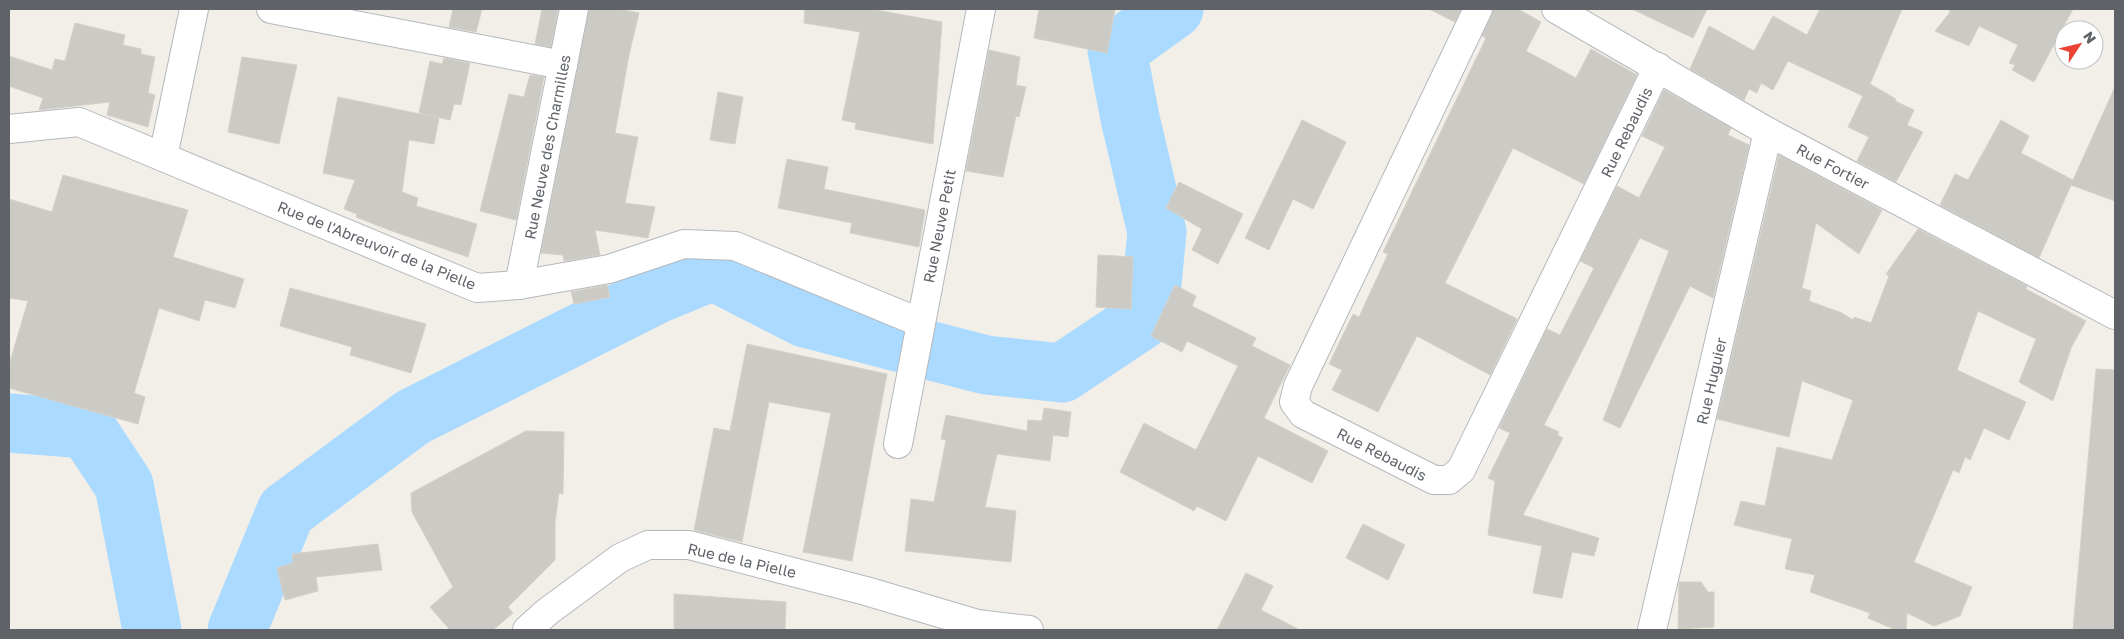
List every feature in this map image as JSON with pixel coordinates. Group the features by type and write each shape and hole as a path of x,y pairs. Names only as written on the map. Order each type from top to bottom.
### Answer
{"street":[{"path":"163,157 194,9"},
{"path":"271,9 563,65"},
{"name":"Rue Neuve des Charmilles","path":"519,285 574,9"},
{"name":"Rue Neuve Petit","path":"898,444 981,9"},
{"name":"Rue Rebaudis","path":"1478,9 1302,377 1294,402 1303,414 1434,480 1449,480 1461,470 1658,67"},
{"name":"Rue Fortier","path":"1556,9 1768,132 2115,315"},
{"name":"Rue de l'Abreuvoir de la Pielle","path":"9,129 79,122 477,288 519,285 609,269 684,244 735,246 920,327"},
{"name":"Rue Huguier","path":"1652,630 1768,132"},
{"name":"Rue de la Pielle","path":"527,630 547,612 620,558 648,545 689,545 866,591 977,624 1029,630"}],"building":[{"path":"453,9 482,9 476,32 449,27"},
{"path":"542,9 558,9 551,47 535,44"},
{"path":"589,9 618,9 639,13 629,55 615,133 638,137 625,203 655,207 648,238 595,230 600,255 564,261 563,255 541,253"},
{"path":"805,9 871,9 942,22 933,144 855,129 856,123 842,120 860,32 804,23"},
{"path":"1039,9 1115,9 1107,53 1034,38"},
{"path":"1429,9 1461,9 1455,22"},
{"path":"1493,9 1518,9 1541,22 1526,51 1576,78 1591,49 1637,75 1584,184 1513,148 1445,283 1517,319 1490,375 1417,336 1378,412 1332,390 1342,370 1329,364 1353,314 1359,317 1388,254 1383,252 1486,38 1482,36"},
{"path":"1632,9 1707,9 1693,38"},
{"path":"1820,9 1902,9 1870,84 1896,99 1895,101 1914,110 1907,125 1923,132 1896,182 1857,161 1869,137 1848,127 1863,96 1788,61 1773,90 1761,83 1757,93 1749,89 1744,100 1690,69 1709,26 1754,51 1773,16 1807,35"},
{"path":"1946,9 2073,9 2067,20 2054,20 2054,45 2034,82 2012,70 2015,65 2009,63 2018,45 1979,26 1969,46 1935,31 1951,11"},
{"path":"75,23 125,35 123,45 141,49 141,54 155,57 148,93 155,95 148,127 107,115 110,102 39,110 43,98 9,86 9,56 52,70 55,59 65,61"},
{"path":"989,50 1020,57 1016,85 1026,87 1019,117 1016,116 1003,177 966,171"},
{"path":"242,57 297,65 279,144 228,132"},
{"path":"444,58 470,63 461,105 454,104 450,120 419,113 430,61 442,64"},
{"path":"530,75 544,77 516,220 480,211 509,94 524,97"},
{"path":"2115,87 2115,201 2071,185 2039,258 1940,205 1955,174 1968,180 2001,120 2029,136 2021,153 2073,180"},
{"path":"1664,90 1731,128 1728,135 1749,145 1713,298 1690,286 1620,428 1603,420 1669,251 1640,238 1544,425 1559,432 1557,435 1563,438 1523,515 1599,538 1594,556 1572,552 1562,598 1533,593 1542,546 1488,535 1495,481 1488,478 1510,433 1499,428 1547,329 1560,335 1594,268 1580,261 1617,186 1639,198 1665,147 1642,136"},
{"path":"718,92 743,97 735,144 710,140"},
{"path":"338,97 439,118 434,144 409,140 402,192 418,198 416,206 477,224 468,257 392,231 356,217 357,214 344,209 355,180 323,173"},
{"path":"1302,120 1346,142 1313,209 1293,199 1269,250 1245,238"},
{"path":"1779,155 1882,210 1859,254 1816,223 1802,288 1811,291 1809,301 1842,313 1853,320 1854,317 1871,323 1889,276 1886,274 1918,229 2027,286 2026,289 2086,321 2071,348 2053,401 2019,382 2036,339 1978,311 1957,370 2026,402 2009,440 1984,428 1970,460 1965,457 1959,473 1953,470 1914,562 1972,587 1960,616 1934,626 1907,613 1906,630 1896,630 1868,618 1870,613 1810,592 1815,575 1785,569 1792,539 1734,525 1741,501 1765,506 1777,447 1832,460 1853,400 1802,381 1789,437 1717,419"},
{"path":"787,159 828,167 824,189 925,210 919,247 850,233 852,223 778,208"},
{"path":"63,175 188,210 173,257 244,279 235,308 205,300 199,321 159,308 134,393 145,397 138,424 9,388 9,365 28,301 9,298 9,199 52,212"},
{"path":"1179,182 1243,214 1218,264 1192,250 1202,229 1166,208"},
{"path":"1098,255 1133,257 1131,309 1096,307"},
{"path":"607,285 610,297 574,304 571,292"},
{"path":"1175,285 1196,296 1192,306 1256,338 1252,346 1290,365 1264,418 1328,451 1312,483 1258,456 1226,521 1197,506 1194,511 1120,472 1144,423 1196,450 1238,366 1187,341 1182,352 1151,336"},
{"path":"290,288 426,324 411,373 350,355 352,347 280,326"},
{"path":"747,344 887,374 852,561 803,552 831,413 769,402 742,542 694,530 714,428 730,431"},
{"path":"2096,369 2115,370 2115,630 2073,630"},
{"path":"1044,408 1071,412 1068,437 1053,435 1050,461 997,454 985,507 1016,511 1011,562 905,551 911,499 934,502 946,440 941,439 946,415 1027,431 1028,420 1042,421"},
{"path":"526,431 564,432 563,494 559,493 555,523 555,560 508,607 513,613 493,630 450,630 430,607 453,587 412,512 411,493"},
{"path":"1363,524 1405,545 1388,580 1346,558"},
{"path":"378,544 382,570 316,577 318,591 285,600 277,568 293,563 292,554"},
{"path":"1246,573 1273,586 1261,610 1300,630 1217,630"},
{"path":"1679,582 1701,582 1708,592 1714,592 1714,627 1678,629"},
{"path":"674,594 786,602 785,630 674,630"}],"waterway":[{"path":"237,630 286,511 413,417 657,294 713,271 805,318 986,365 1062,373 1149,315 1157,232 1130,118 1117,50 1174,9"},
{"path":"9,423 87,429 124,485 152,630"}]}
